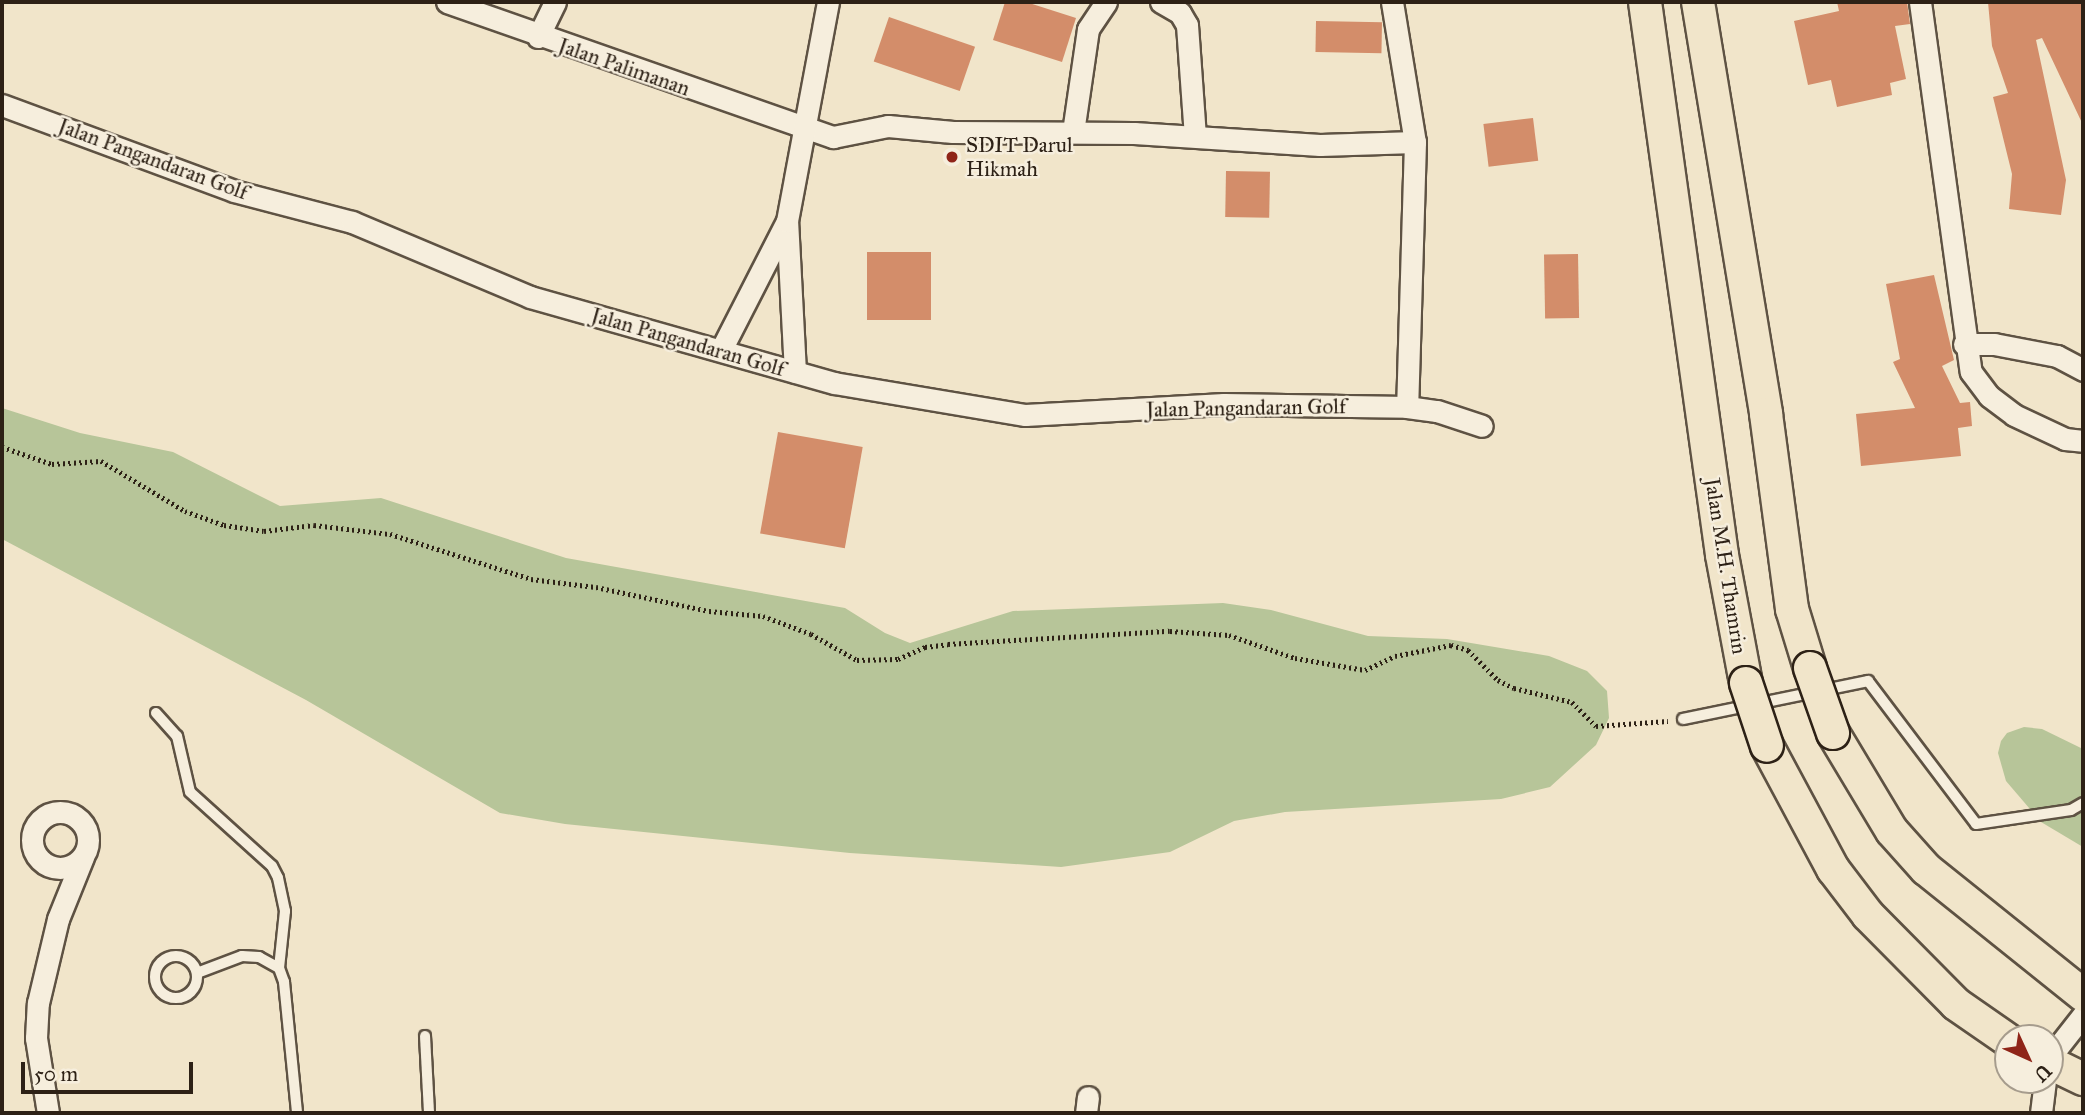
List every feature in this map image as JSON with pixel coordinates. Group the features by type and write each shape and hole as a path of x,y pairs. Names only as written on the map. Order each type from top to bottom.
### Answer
{"main road":[{"name":"Jalan M.H. Thamrin","path":"1645,2 1722,555 1746,683 1767,746 1833,869 1868,915 1956,1004 1994,1030"},
{"path":"1699,2 1766,414 1792,610 1833,733 1892,831 1926,869 2083,995"},
{"path":"2064,1070 2083,1079"}],"street":[{"name":"Jalan Palimanan","path":"447,2 538,37 801,129 833,137 888,126 953,132 1195,136 1320,145 1415,142"},
{"path":"538,37 555,2"},
{"path":"795,372 787,221 801,129 828,2"},
{"path":"1073,132 1088,29 1106,2"},
{"path":"1161,2 1180,13 1187,25 1195,136"},
{"path":"1392,2 1415,142 1407,407"},
{"path":"1920,2 1944,153 1964,344 1971,372 1989,396 2041,428 2065,439 2083,441"},
{"name":"Jalan Pangandaran Golf","path":"2,105 234,191 352,222 530,297 795,372 873,391 1025,415 1224,404 1407,407 1437,411 1482,426"},
{"path":"721,350 787,221"},
{"path":"1964,344 1994,344 2057,356 2083,370"},
{"path":"48,1113 36,1038 38,1003 58,919 83,857"},
{"path":"2064,1039 2083,1015"},
{"path":"2041,1113 2043,1094"}],"lane":[{"path":"1683,719 1868,681 1976,824 2071,810 2083,803"},
{"path":"156,713 177,736 191,792 272,866 278,878 285,911 279,968 284,982 297,1113"},
{"path":"197,973 242,956 259,957 279,968"},
{"path":"425,1035 429,1113"}],"path":[{"path":"2,447 52,464 101,461 185,512 224,525 264,531 314,525 390,534 531,579 596,587 709,611 763,616 811,634 857,660 898,659 925,647 948,644 1170,631 1229,635 1296,658 1365,670 1412,651 1451,646 1468,650 1498,680 1514,688 1572,702 1596,726 1683,719"}],"green space":[{"path":"2,408 80,433 173,452 280,506 381,498 566,558 845,608 885,633 910,643 1013,611 1223,603 1271,610 1368,636 1447,639 1549,656 1587,671 1607,691 1609,718 1596,745 1550,787 1501,799 1285,812 1234,821 1170,852 1061,867 850,853 565,824 500,813 306,700 2,539"},
{"path":"2024,727 2042,729 2083,749 2083,847 2041,822 2006,781 1998,753 2001,741 2007,733"}],"building":[{"path":"1005,2 1026,2 1076,18 1062,62 993,40"},
{"path":"1837,2 1907,2 1910,24 1895,26 1906,79 1890,83 1892,95 1837,107 1831,80 1808,85 1794,21 1839,11"},
{"path":"1988,2 2083,2 2083,125 2042,38 2036,40 2066,180 2061,215 2009,209 2012,174 1993,97 2008,93 1992,46"},
{"path":"889,17 975,47 960,91 874,61"},
{"path":"1316,21 1382,22 1381,53 1315,52"},
{"path":"1533,118 1538,161 1489,167 1483,124"},
{"path":"1226,171 1270,172 1269,218 1225,217"},
{"path":"867,252 931,252 931,320 867,320"},
{"path":"1578,254 1579,318 1545,319 1544,255"},
{"path":"1934,275 1954,360 1942,366 1960,403 1970,402 1972,426 1958,428 1961,456 1861,466 1856,414 1915,408 1893,362 1900,359 1886,284"},
{"path":"778,432 863,447 845,548 760,533"}],"place":[{"name":"SDIT Darul Hikmah","path":"952,157"}]}
